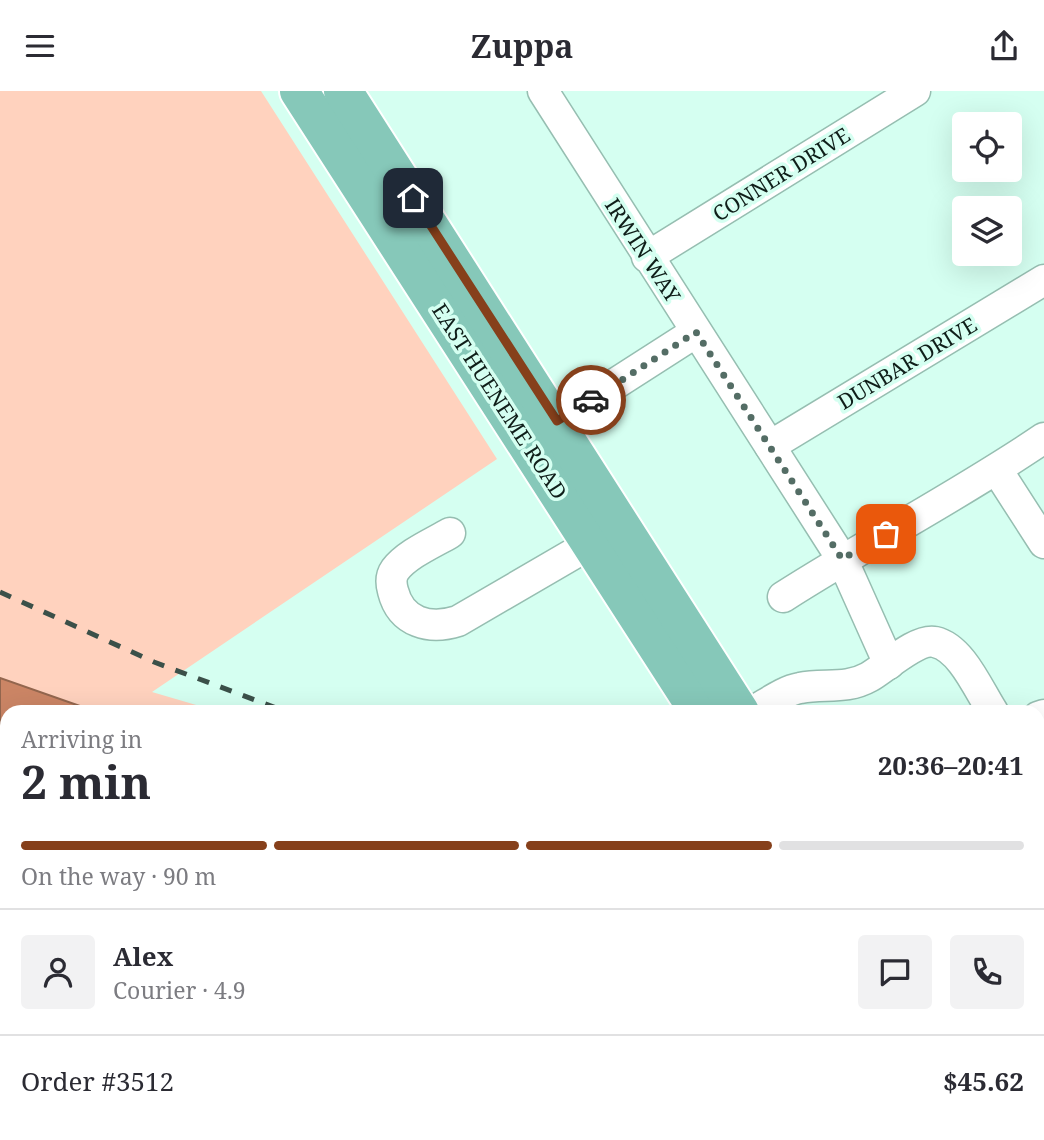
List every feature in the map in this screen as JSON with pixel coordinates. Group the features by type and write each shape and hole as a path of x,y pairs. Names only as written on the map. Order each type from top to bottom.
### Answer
{"main road":[{"name":"EAST HUENEME ROAD","path":"299,91 735,705"},
{"name":"EAST HUENEME ROAD","path":"343,91 542,431 592,543 695,705"},
{"path":"658,647 684,666 714,705"}],"street":[{"name":"IRWIN WAY","path":"543,91 842,559 889,664"},
{"name":"CONNER DRIVE","path":"647,257 915,91"},
{"name":"DUNBAR DRIVE","path":"770,446 1044,280"},
{"path":"542,431 696,332"},
{"path":"783,597 842,559 997,470 1044,438"},
{"path":"997,470 1044,543"},
{"path":"450,533 408,560 395,571 390,582 396,602 402,611 427,625 440,627 458,621 592,543"},
{"path":"765,705 802,687 841,687 868,678 920,644 936,642 959,660 988,705"}],"shaded area":[{"path":"0,91 261,91 497,459 152,692 196,705 0,705"},
{"path":"0,678 77,705 0,705"}],"railway":[{"path":"0,592 154,662 268,705"}],"way so far":[{"path":"591,400 696,332 842,559 886,534"}],"route":[{"path":"413,198 557,421 591,400"}]}
